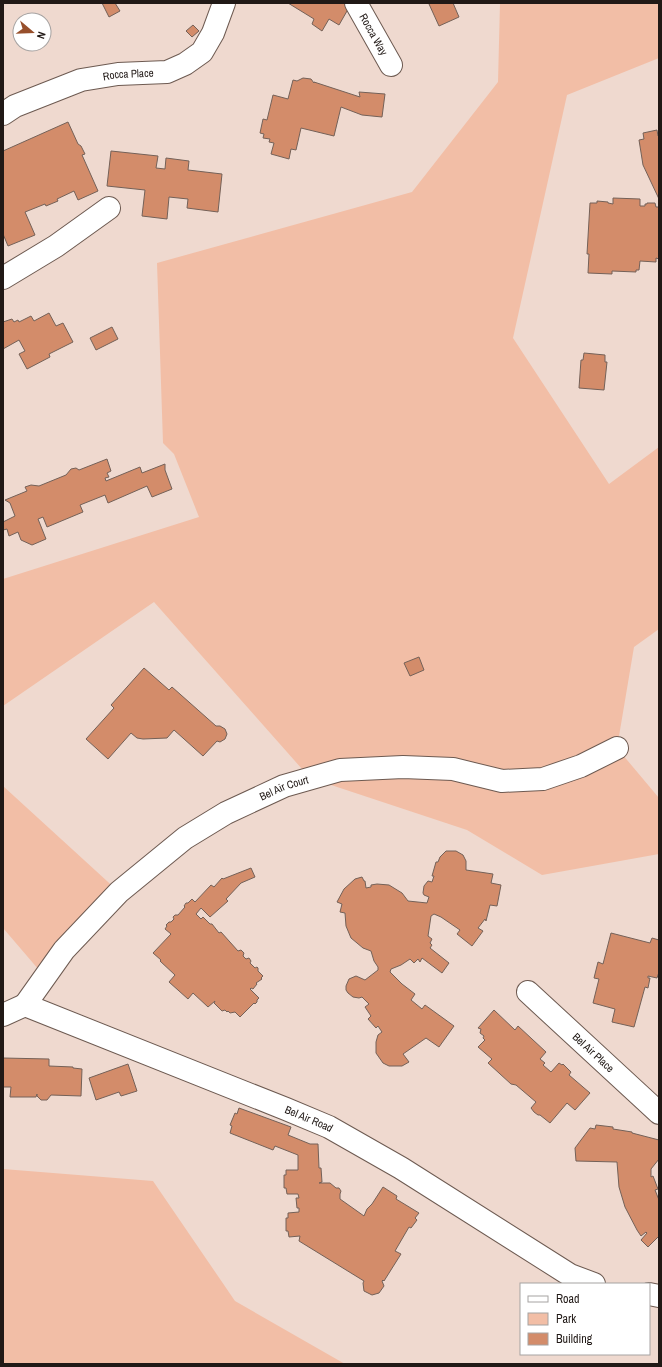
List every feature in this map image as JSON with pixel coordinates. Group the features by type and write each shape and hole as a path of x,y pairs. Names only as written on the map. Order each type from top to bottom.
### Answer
{"street":[{"name":"Rocca Place","path":"3,114 15,106 81,80 118,74 167,72 185,64 202,52 213,33 224,3"},
{"name":"Rocca Way","path":"356,3 391,65"},
{"path":"3,278 56,246 109,208"},
{"name":"Bel Air Court","path":"25,1005 64,950 119,892 185,838 226,813 284,786 340,770 403,767 454,769 502,781 543,779 581,766 617,748"},
{"name":"Bel Air Place","path":"528,992 659,1113"},
{"path":"3,1015 25,1005"},
{"name":"Bel Air Road","path":"25,1005 329,1127 401,1168 570,1275 591,1283"}],"green space":[{"path":"500,3 659,3 659,58 567,95 513,338 609,484 659,447 659,629 634,647 617,748 659,798 659,854 542,875 467,830 310,778 154,602 3,706 3,579 199,517 174,454 163,443 157,263 412,192 498,82"},
{"path":"3,786 119,892 45,977 3,928"},
{"path":"3,1169 153,1181 235,1301 345,1364 3,1364"}],"building":[{"path":"102,3 115,3 120,11 109,17"},
{"path":"288,3 351,4 339,25 329,19 322,31 312,24 314,19"},
{"path":"453,3 459,17 439,26 429,4"},
{"path":"193,25 199,31 192,37 186,31"},
{"path":"303,78 311,79 314,83 360,97 359,92 385,94 382,117 362,115 341,107 334,136 301,128 296,150 291,149 289,159 271,154 274,143 269,142 270,139 263,138 264,134 260,133 263,119 267,120 273,95 288,99 293,80 297,81"},
{"path":"68,122 78,144 81,146 85,154 82,155 98,191 78,200 74,191 57,199 58,201 46,206 45,204 25,212 35,235 8,246 3,234 3,151"},
{"path":"657,130 659,136 659,199 643,165 639,140 644,139 643,133"},
{"path":"111,151 158,156 156,168 165,169 166,158 189,161 188,170 222,174 218,212 187,208 188,199 169,197 167,219 142,216 145,190 107,186"},
{"path":"613,198 640,199 640,206 645,206 647,203 655,203 656,207 659,207 659,259 656,258 656,262 640,261 639,270 636,270 636,272 612,271 612,274 588,273 589,254 587,254 590,203 597,203 597,201 613,204"},
{"path":"49,313 56,326 63,323 73,342 49,354 50,357 27,369 19,354 25,351 19,340 3,349 3,322 12,319 14,322 18,320 19,322 31,316 34,321"},
{"path":"112,327 118,339 96,350 90,338"},
{"path":"584,353 605,355 605,362 607,362 604,390 579,388 581,360 583,360"},
{"path":"107,459 111,471 107,473 109,477 105,478 106,481 140,467 142,473 165,464 165,470 172,489 152,497 147,486 108,503 105,495 80,505 83,512 47,527 43,517 38,519 46,539 32,545 21,540 18,532 9,536 7,529 3,530 3,522 15,516 10,503 5,500 27,491 25,487 31,485 39,486 66,475 71,469 76,468 79,470"},
{"path":"419,657 424,670 410,676 404,663"},
{"path":"144,668 169,690 172,687 216,726 220,726 225,729 227,734 225,739 220,742 217,741 203,756 174,730 167,738 143,739 137,738 131,733 108,759 86,739 114,708 111,705"},
{"path":"446,851 456,851 463,855 466,861 466,870 493,874 491,883 501,885 497,906 490,905 486,921 485,919 478,928 483,931 472,946 457,934 460,930 441,917 434,914 431,916 428,936 432,939 430,943 432,945 430,948 449,963 442,973 422,958 420,962 418,959 414,963 410,959 391,969 390,972 415,994 411,1000 422,1009 425,1005 454,1026 439,1047 426,1038 403,1054 409,1062 402,1066 389,1066 383,1063 376,1053 376,1042 378,1035 382,1032 378,1026 376,1028 368,1019 371,1016 365,1007 369,1004 362,997 353,997 346,990 349,979 356,976 365,980 378,970 378,967 374,961 371,951 363,948 351,938 346,926 345,913 340,912 342,904 337,902 344,889 355,879 362,877 365,881 366,888 377,884 389,885 402,893 408,901 427,903 429,897 423,893 424,886 428,881 432,882 436,862 438,862 440,857"},
{"path":"251,868 255,877 241,883 226,899 228,901 210,917 201,908 196,914 201,919 203,917 210,924 212,924 219,933 221,932 238,951 241,950 244,953 243,956 246,959 249,958 251,961 250,963 255,968 258,968 258,971 263,976 261,978 262,979 256,983 257,984 253,989 250,989 259,998 257,1002 255,1004 254,1003 240,1017 235,1012 230,1013 225,1010 222,1011 214,1003 215,1001 208,1007 193,993 188,999 169,982 175,975 153,953 171,934 165,929 167,926 166,925 174,919 173,917 175,915 178,915 185,907 184,906 186,903 192,899 195,902 211,885 214,887 222,878 223,879"},
{"path":"611,933 650,943 652,938 659,940 659,972 657,978 648,976 648,978 650,978 648,988 645,987 634,1027 612,1022 615,1009 593,1003 599,979 594,978 598,962 603,964"},
{"path":"494,1010 515,1030 518,1026 546,1052 540,1059 545,1063 543,1065 551,1072 559,1063 562,1065 563,1064 571,1072 569,1075 590,1093 575,1110 567,1103 550,1123 534,1112 531,1108 536,1102 516,1085 511,1084 488,1063 492,1059 478,1047 485,1040 483,1038 484,1036 480,1033 481,1029 478,1028"},
{"path":"3,1058 49,1059 49,1066 82,1069 81,1096 51,1095 47,1100 41,1100 37,1094 36,1097 10,1097 11,1087 3,1087"},
{"path":"128,1064 137,1091 121,1096 119,1092 96,1100 89,1078"},
{"path":"239,1108 291,1127 288,1135 310,1144 318,1144 319,1168 321,1168 322,1182 319,1183 330,1183 336,1188 339,1188 341,1191 340,1199 364,1216 367,1209 383,1187 397,1196 396,1199 419,1213 415,1218 417,1220 411,1228 409,1227 395,1251 401,1254 384,1281 382,1281 384,1286 379,1293 372,1295 364,1291 364,1281 299,1241 300,1236 289,1237 288,1231 286,1231 286,1218 288,1218 288,1213 299,1212 296,1198 299,1198 298,1194 287,1194 286,1188 284,1188 284,1175 286,1175 286,1170 298,1170 298,1155 275,1146 273,1150 230,1133 232,1126 230,1125"},
{"path":"596,1125 613,1127 613,1129 632,1132 659,1140 659,1159 651,1169 651,1177 653,1176 658,1189 655,1190 659,1200 659,1236 648,1247 641,1240 647,1233 646,1232 641,1236 625,1207 619,1187 617,1162 576,1161 575,1148 590,1128 595,1129"}]}
